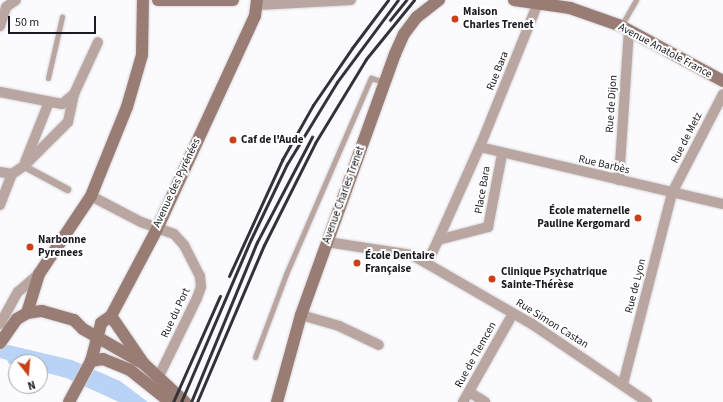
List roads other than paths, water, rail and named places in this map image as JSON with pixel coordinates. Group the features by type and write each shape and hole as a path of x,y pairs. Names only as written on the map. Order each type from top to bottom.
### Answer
{"main road":[{"path":"27,313 38,274 91,196 135,84 144,36 143,0"},
{"path":"158,0 233,0"},
{"name":"Avenue Anatole France","path":"514,0 538,3 571,4 625,28 723,81"},
{"name":"Avenue Charles Trenet","path":"277,402 301,316 384,82 404,34 417,17 437,1"},
{"name":"Avenue des Pyrénées","path":"73,397 91,362 96,337 101,323 111,316 157,226 255,16 257,2"},
{"path":"1,341 17,319 27,313 42,311 74,320 83,330 144,364"},
{"path":"111,316 144,364 185,402"},
{"path":"83,330 91,362 103,359 130,370 170,402"}],"street":[{"path":"1,22 3,4 16,0"},
{"path":"257,2 352,1"},
{"name":"Rue Bara","path":"480,147 538,3"},
{"name":"Rue de Dijon","path":"619,180 625,28"},
{"path":"0,205 12,174 24,166 68,122 74,94 98,42"},
{"path":"0,92 62,104 74,94"},
{"name":"Rue de Metz","path":"672,193 723,94"},
{"path":"24,166 49,102"},
{"name":"Rue Barbès","path":"480,147 502,154 723,204"},
{"name":"Place Bara","path":"427,263 480,147"},
{"name":"Place Bara","path":"438,240 488,227 502,154"},
{"path":"24,166 67,189"},
{"path":"0,172 12,174"},
{"name":"Rue de Lyon","path":"623,384 672,193"},
{"name":"Rue du Port","path":"91,196 141,222 157,226 174,234 184,245 200,276 201,287 158,378"},
{"name":"Rue Simon Castan","path":"327,242 412,255 532,324 623,384 647,402"},
{"path":"1,321 18,292 38,274"},
{"path":"1,321 27,313"},
{"path":"301,316 339,326 379,345"},
{"name":"Rue de Tlemcen","path":"463,402 510,319"},
{"path":"469,392 485,402"}],"lane":[{"path":"625,28 636,0"},
{"path":"48,78 62,17"},
{"path":"255,357 286,274 372,78 384,82"}],"water":[{"path":"0,343 47,354 8,354 8,362 7,360 0,358"},
{"path":"48,354 72,360 120,381 148,402 119,402 66,378 48,373"}],"railway":[{"path":"229,276 282,160 313,105 352,48 388,0"},
{"path":"181,402 251,239 287,164 337,82 398,0"},
{"path":"390,20 406,0"},
{"path":"197,402 264,245 315,143 366,59 414,0"},
{"path":"191,402 257,242 312,137"},
{"path":"173,402 220,296"}],"place":[{"name":"Maison Charles Trenet","path":"455,19"},
{"name":"Caf de l'Aude","path":"233,140"},
{"name":"École maternelle Pauline Kergomard","path":"638,218"},
{"name":"Narbonne Pyrenees","path":"30,247"},
{"name":"École Dentaire Française","path":"357,263"},
{"name":"Clinique Psychatrique Sainte-Thérèse","path":"492,279"}]}
